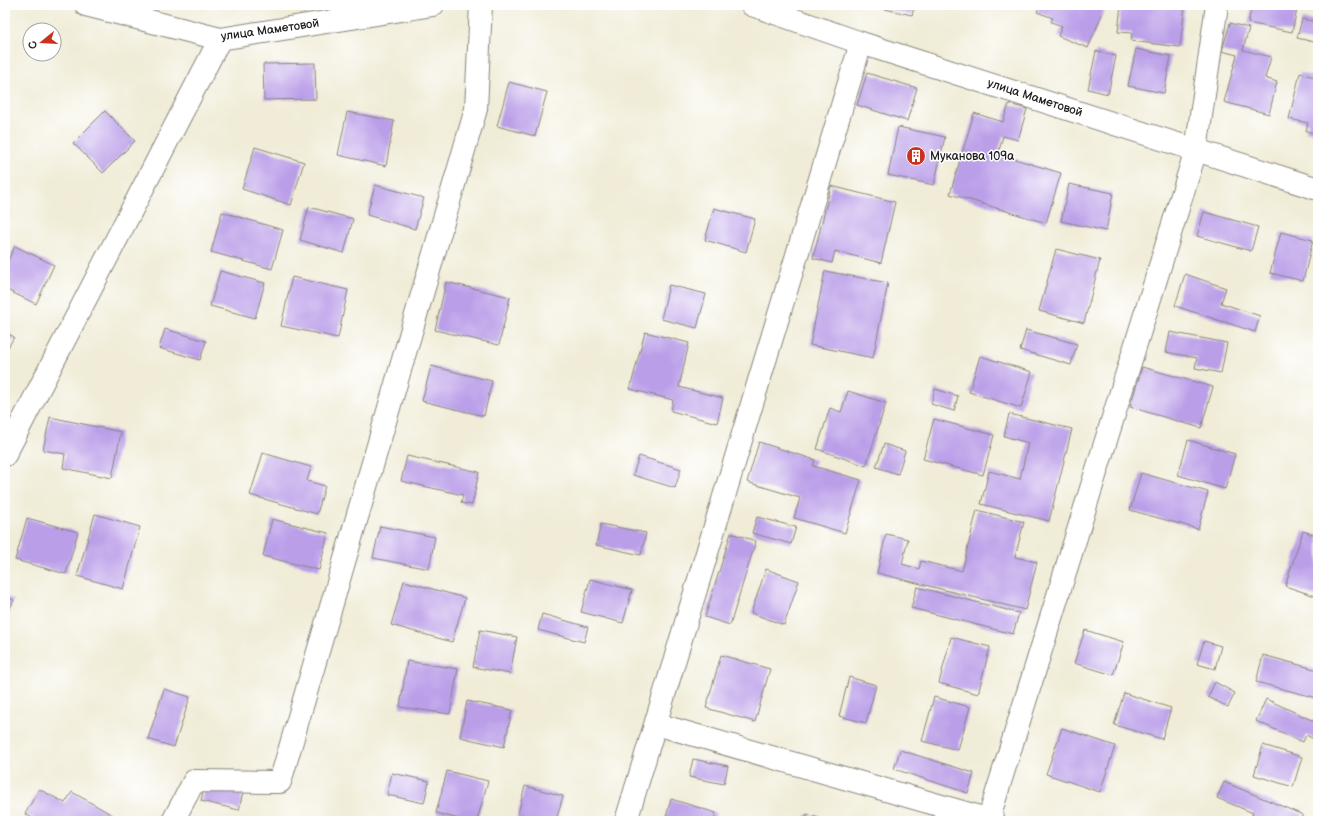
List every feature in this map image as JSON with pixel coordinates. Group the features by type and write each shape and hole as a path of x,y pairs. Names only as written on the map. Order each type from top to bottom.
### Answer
{"street":[{"name":"улица Маметовой","path":"86,5 220,39 433,5"},
{"path":"174,821 194,781 280,782 476,109 481,5"},
{"name":"улица Маметовой","path":"752,5 861,43 1318,189"},
{"path":"656,724 990,820 1196,150 1217,5"},
{"path":"5,455 220,39"},
{"path":"626,821 861,43"}],"building":[{"path":"881,5 915,5 912,15 880,8"},
{"path":"1040,5 1106,5 1088,48 1058,36 1062,26 1051,22 1053,18 1037,12"},
{"path":"1121,5 1185,5 1180,47 1131,41 1132,33 1118,32"},
{"path":"1252,5 1298,5 1292,32 1248,23"},
{"path":"1302,19 1318,22 1318,43 1297,38"},
{"path":"1230,23 1249,28 1243,50 1271,57 1265,78 1277,82 1269,114 1224,102 1237,55 1222,51"},
{"path":"1136,49 1171,56 1164,93 1128,86"},
{"path":"1096,51 1116,56 1108,94 1088,89"},
{"path":"315,63 316,99 264,100 263,64"},
{"path":"867,73 917,88 907,121 857,105"},
{"path":"1300,73 1318,78 1318,134 1306,131 1308,123 1289,119"},
{"path":"509,82 547,92 535,136 497,126"},
{"path":"1009,104 1027,109 1018,140 1003,136 998,154 1061,173 1046,223 950,194 974,113 1003,122"},
{"path":"105,111 135,141 103,173 73,143"},
{"path":"347,112 394,121 386,166 338,155"},
{"name":"Муканова 109а","path":"898,127 945,137 934,185 888,175"},
{"path":"255,147 304,162 291,205 242,189"},
{"path":"1069,184 1113,193 1106,231 1061,221"},
{"path":"375,185 424,198 415,229 367,215"},
{"path":"831,186 895,202 881,263 835,251 832,263 813,258"},
{"path":"309,207 353,219 344,253 300,240"},
{"path":"714,208 755,219 746,252 705,240"},
{"path":"222,212 283,230 272,269 211,252"},
{"path":"1204,212 1258,227 1251,251 1197,236"},
{"path":"1281,232 1313,240 1303,281 1270,273"},
{"path":"15,246 54,265 36,304 5,289 5,267"},
{"path":"1056,249 1100,260 1084,323 1039,311"},
{"path":"220,271 265,283 255,318 210,306"},
{"path":"825,271 888,283 873,358 810,345"},
{"path":"1185,274 1226,288 1221,303 1260,316 1255,332 1175,306"},
{"path":"292,277 348,290 338,338 281,326"},
{"path":"446,282 510,297 499,345 435,330"},
{"path":"669,285 706,294 697,328 661,319"},
{"path":"165,329 206,341 200,360 159,348"},
{"path":"1026,330 1077,344 1071,365 1020,350"},
{"path":"5,332 14,337 5,353"},
{"path":"645,332 689,343 679,387 723,398 717,423 671,411 673,400 630,389"},
{"path":"1170,332 1227,343 1221,373 1195,368 1197,358 1166,352"},
{"path":"980,356 1032,372 1021,408 969,392"},
{"path":"431,366 492,381 484,416 422,401"},
{"path":"1142,367 1213,387 1201,428 1130,407"},
{"path":"935,389 958,396 954,411 931,404"},
{"path":"848,391 886,403 866,466 817,449 830,408 841,412"},
{"path":"1009,414 1072,429 1049,521 981,504 989,471 1020,479 1028,443 1004,436"},
{"path":"50,417 121,432 112,478 63,468 65,454 43,450"},
{"path":"934,419 994,435 983,475 923,459"},
{"path":"1188,440 1235,454 1225,489 1178,475"},
{"path":"759,442 815,460 813,466 861,480 845,533 794,518 800,498 747,482"},
{"path":"884,444 905,451 898,474 876,467"},
{"path":"263,453 311,467 307,481 325,486 317,514 250,495"},
{"path":"407,456 479,472 472,505 461,503 463,495 401,481"},
{"path":"639,456 681,469 675,488 633,475"},
{"path":"1141,473 1208,492 1198,529 1130,510"},
{"path":"977,510 1024,522 1015,557 1037,562 1025,610 877,573 886,534 908,539 902,564 919,569 921,561 962,571"},
{"path":"95,514 140,527 123,589 77,576"},
{"path":"757,517 796,527 791,544 752,533"},
{"path":"27,518 78,532 66,574 15,560"},
{"path":"272,519 328,533 319,570 263,556"},
{"path":"601,524 646,533 641,555 596,545"},
{"path":"380,526 435,537 429,569 373,558"},
{"path":"1303,531 1318,536 1318,597 1285,586"},
{"path":"731,533 756,541 730,625 705,617"},
{"path":"766,569 799,581 784,625 751,613"},
{"path":"590,579 632,590 623,623 581,612"},
{"path":"404,581 465,598 452,642 391,625"},
{"path":"917,587 1019,613 1013,634 911,608"},
{"path":"5,596 14,600 5,618"},
{"path":"542,614 588,627 584,642 538,630"},
{"path":"480,630 517,637 510,674 473,667"},
{"path":"1085,630 1124,642 1113,675 1074,663"},
{"path":"951,637 990,647 978,694 939,683"},
{"path":"1204,641 1221,646 1215,669 1197,664"},
{"path":"721,655 770,669 755,722 706,708"},
{"path":"1263,655 1318,670 1317,698 1256,682"},
{"path":"407,661 458,669 450,714 400,707"},
{"path":"849,677 876,685 866,723 839,716"},
{"path":"1215,682 1235,693 1228,707 1208,697"},
{"path":"164,689 190,697 174,747 148,739"},
{"path":"1124,693 1171,708 1162,739 1114,725"},
{"path":"934,697 970,707 958,750 922,741"},
{"path":"1266,699 1318,723 1318,741 1306,735 1303,742 1256,721"},
{"path":"467,701 512,710 504,747 460,737"},
{"path":"1062,728 1115,746 1100,792 1046,774"},
{"path":"1263,745 1302,757 1293,787 1254,775"},
{"path":"900,750 974,773 968,793 894,769"},
{"path":"693,759 728,766 724,784 689,777"},
{"path":"447,771 488,781 477,821 466,821 436,813"},
{"path":"392,773 429,781 424,803 387,795"},
{"path":"1224,782 1303,815 1300,821 1250,821 1253,813 1217,798"},
{"path":"205,783 243,791 239,810 201,801"},
{"path":"525,786 563,796 556,821 516,821"},
{"path":"39,789 65,803 72,792 123,821 38,821 25,814"},
{"path":"671,799 716,813 714,821 665,821"},
{"path":"807,814 828,821 805,821"}],"place":[{"name":"Муканова 109а","path":"916,156"}]}
